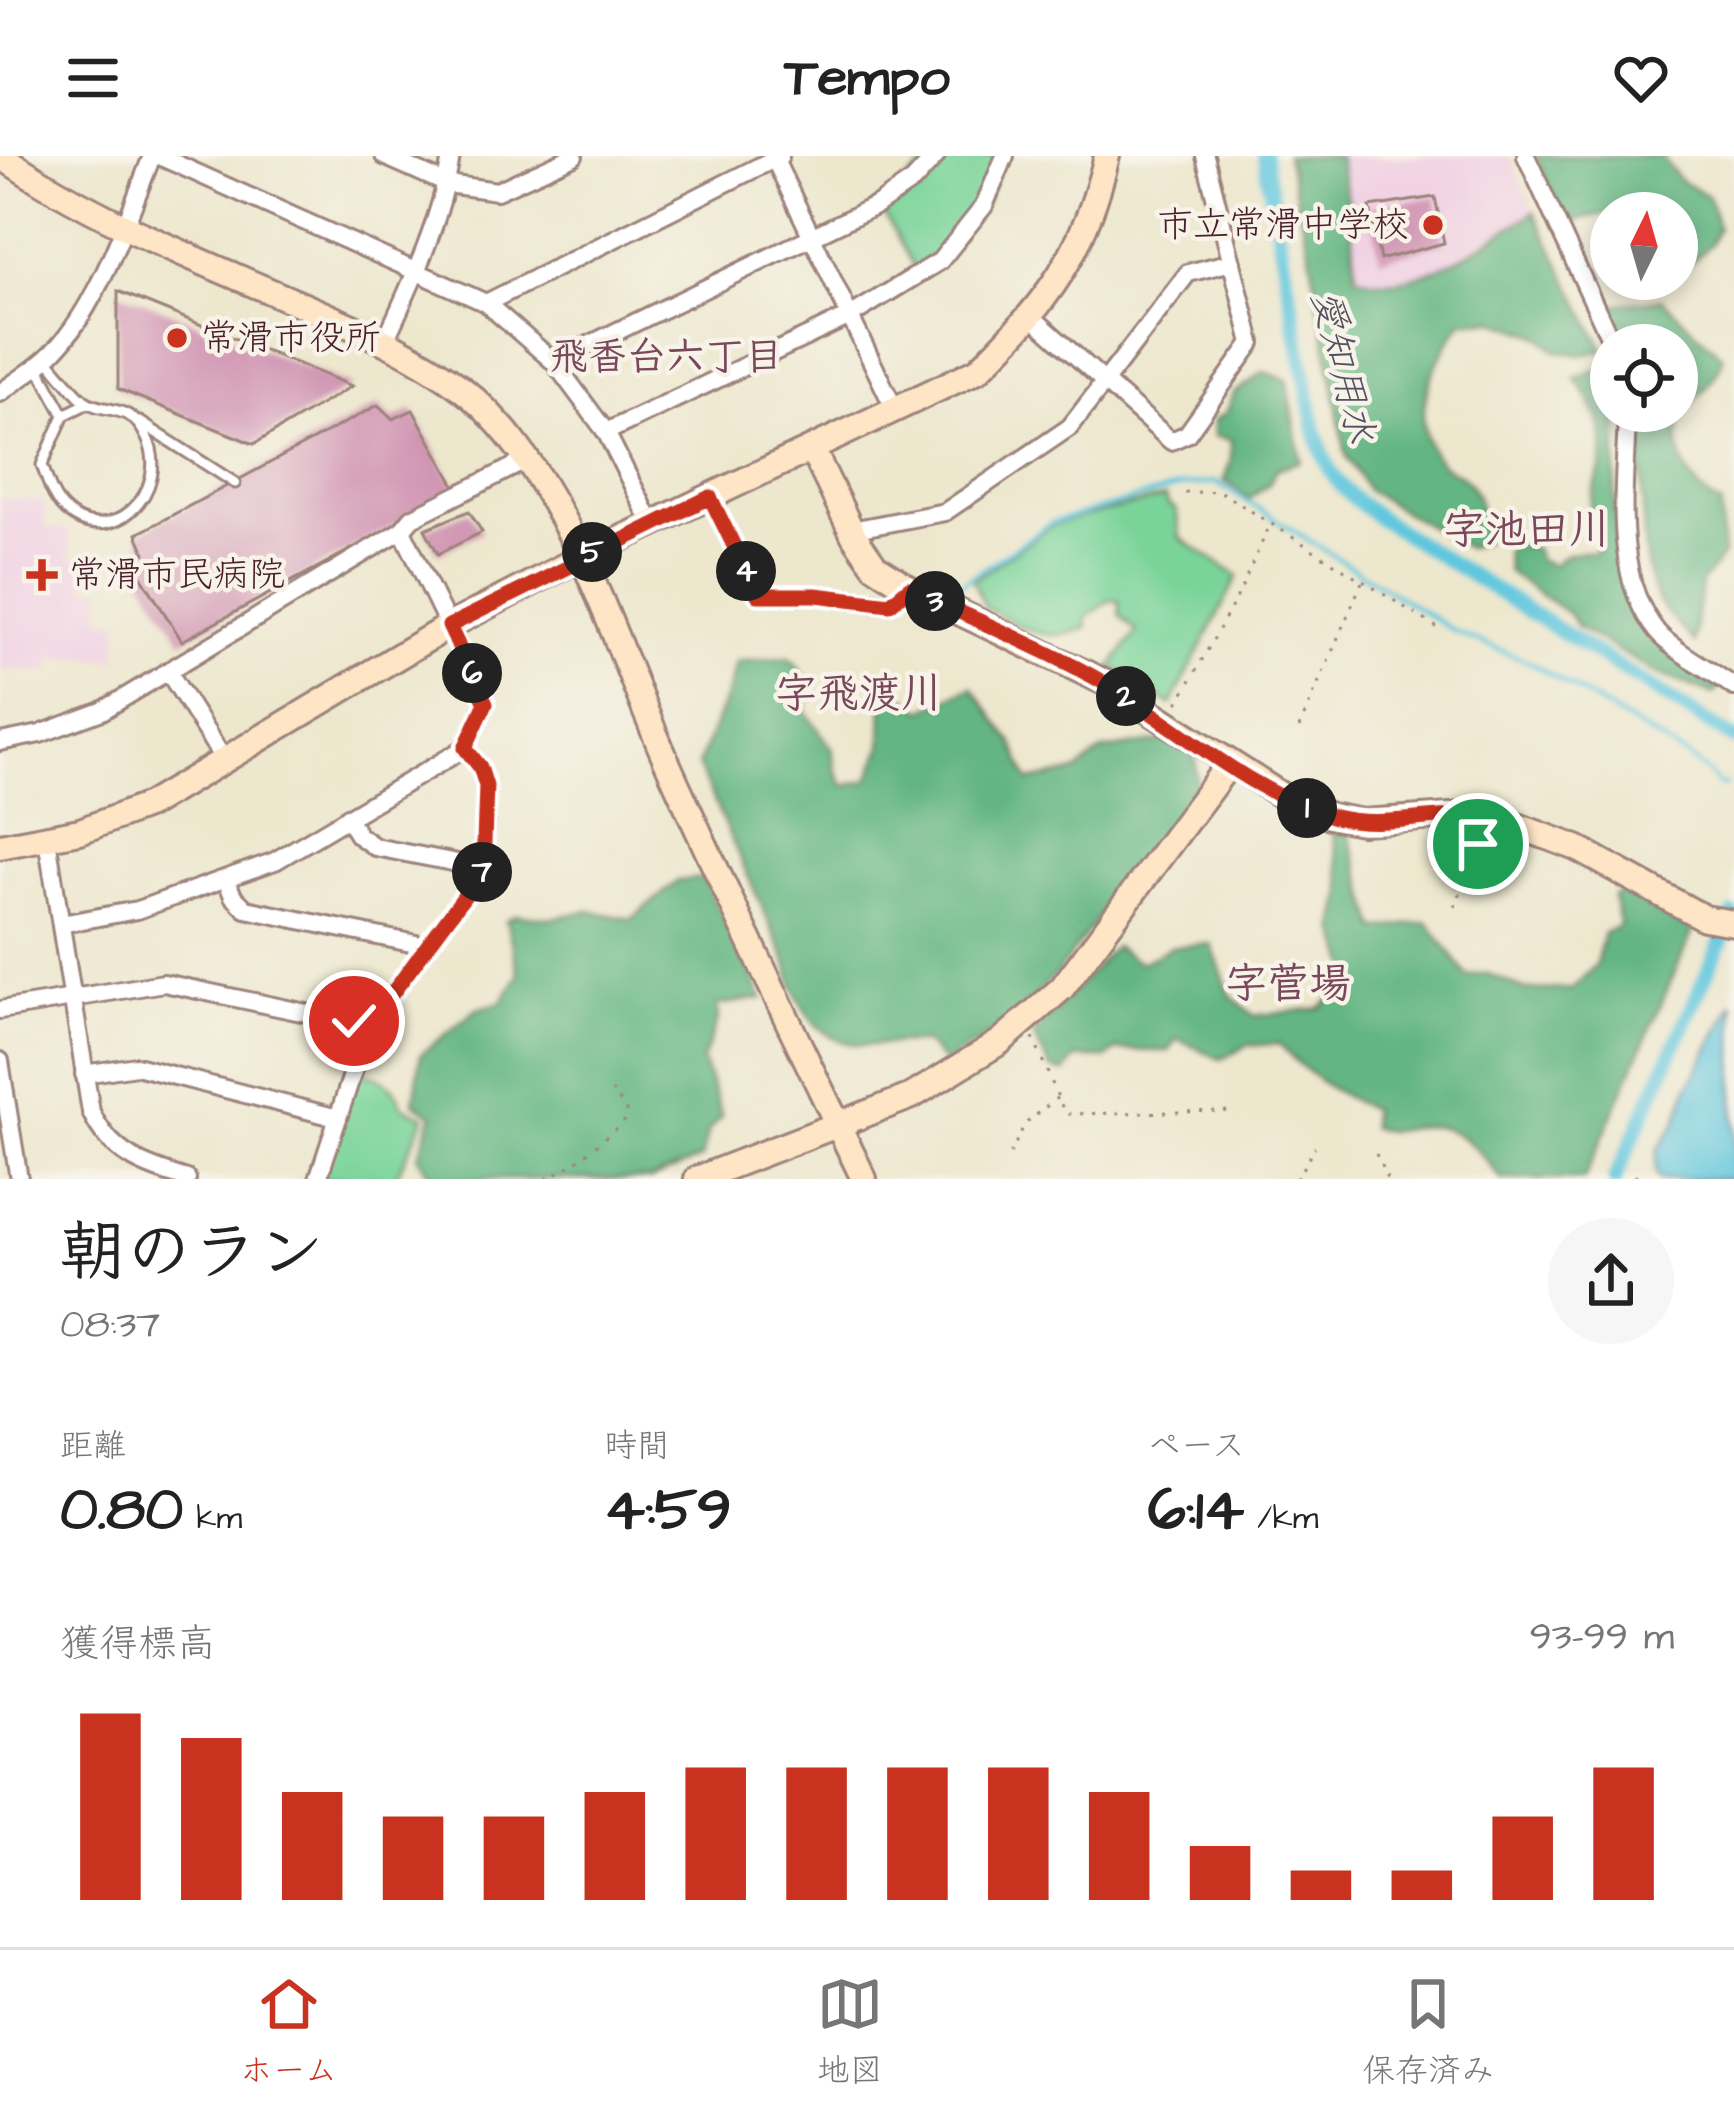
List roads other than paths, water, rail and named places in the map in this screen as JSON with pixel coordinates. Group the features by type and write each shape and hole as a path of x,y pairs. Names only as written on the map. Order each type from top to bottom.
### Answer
{"street":[{"path":"2,156 55,193 124,228 385,341 465,391 490,414 527,460 580,558 667,762 864,1179"},
{"path":"0,393 41,362 91,298 156,156 487,303 554,362 606,432 652,524"},
{"path":"384,156 447,184 496,190 574,156"},
{"path":"385,341 417,272 447,184 451,156"},
{"path":"554,362 893,195 936,156"},
{"path":"606,432 850,316 940,261 984,206 1005,156"},
{"path":"0,846 80,831 149,805 449,626 580,558 978,370 1031,316 1073,256 1095,207 1107,156"},
{"path":"1031,316 1171,441 1186,434 1252,343 1205,156"},
{"path":"1526,156 1603,324"},
{"path":"487,303 776,157 894,408"},
{"path":"851,530 945,512 1070,427 1188,273 1232,262"},
{"path":"1627,432 1629,566 1639,604 1660,636 1734,687"},
{"path":"812,449 874,566 909,588 1104,682 1287,799 1344,819 1489,818 1577,848 1662,898 1724,922"},
{"path":"0,742 76,722 402,530 412,518 527,460"},
{"path":"710,497 758,595 816,595 890,604 909,588"},
{"path":"61,924 136,910 275,861 465,748 486,703 402,530"},
{"path":"168,671 224,760"},
{"path":"318,1179 368,1026 483,868 486,786 480,767 465,748"},
{"path":"697,1179 928,1087 961,1070 1022,1024 1062,988 1229,764"},
{"path":"347,818 358,835 375,847 483,868"},
{"path":"47,839 84,1074 97,1125 132,1171 187,1179"},
{"path":"226,879 232,896 247,909 416,944 424,950"},
{"path":"0,1010 164,983 368,1026"},
{"path":"0,1061 19,1179"},
{"path":"84,1074 136,1066 338,1118"}],"lane":[{"path":"41,362 88,403 121,409 235,483"},
{"path":"41,362 64,415"},
{"path":"88,403 64,415 42,465 63,509 83,520 106,523 136,511 150,487 155,460 145,432 121,409"}],"water":[{"path":"1734,1002 1734,1179 1659,1179 1657,1150 1676,1123 1687,1090"}],"waterway":[{"name":"愛知用水","path":"1264,156 1315,429 1339,483 1385,522 1734,739"},
{"path":"950,591 1051,523 1182,486 1216,482 1457,633 1528,661 1726,785"},
{"name":"愛知用水","path":"1615,1179 1733,915"}],"place":[{"name":"市立常滑中学校","path":"1433,225"},
{"name":"常滑市役所","path":"177,338"},
{"name":"常滑市民病院","path":"42,575"}],"district":[{"name":"飛香台六丁目","path":"666,358"},
{"name":"字池田川","path":"1527,531"},
{"name":"字飛渡川","path":"859,695"},
{"name":"字菅場","path":"1288,985"}]}
